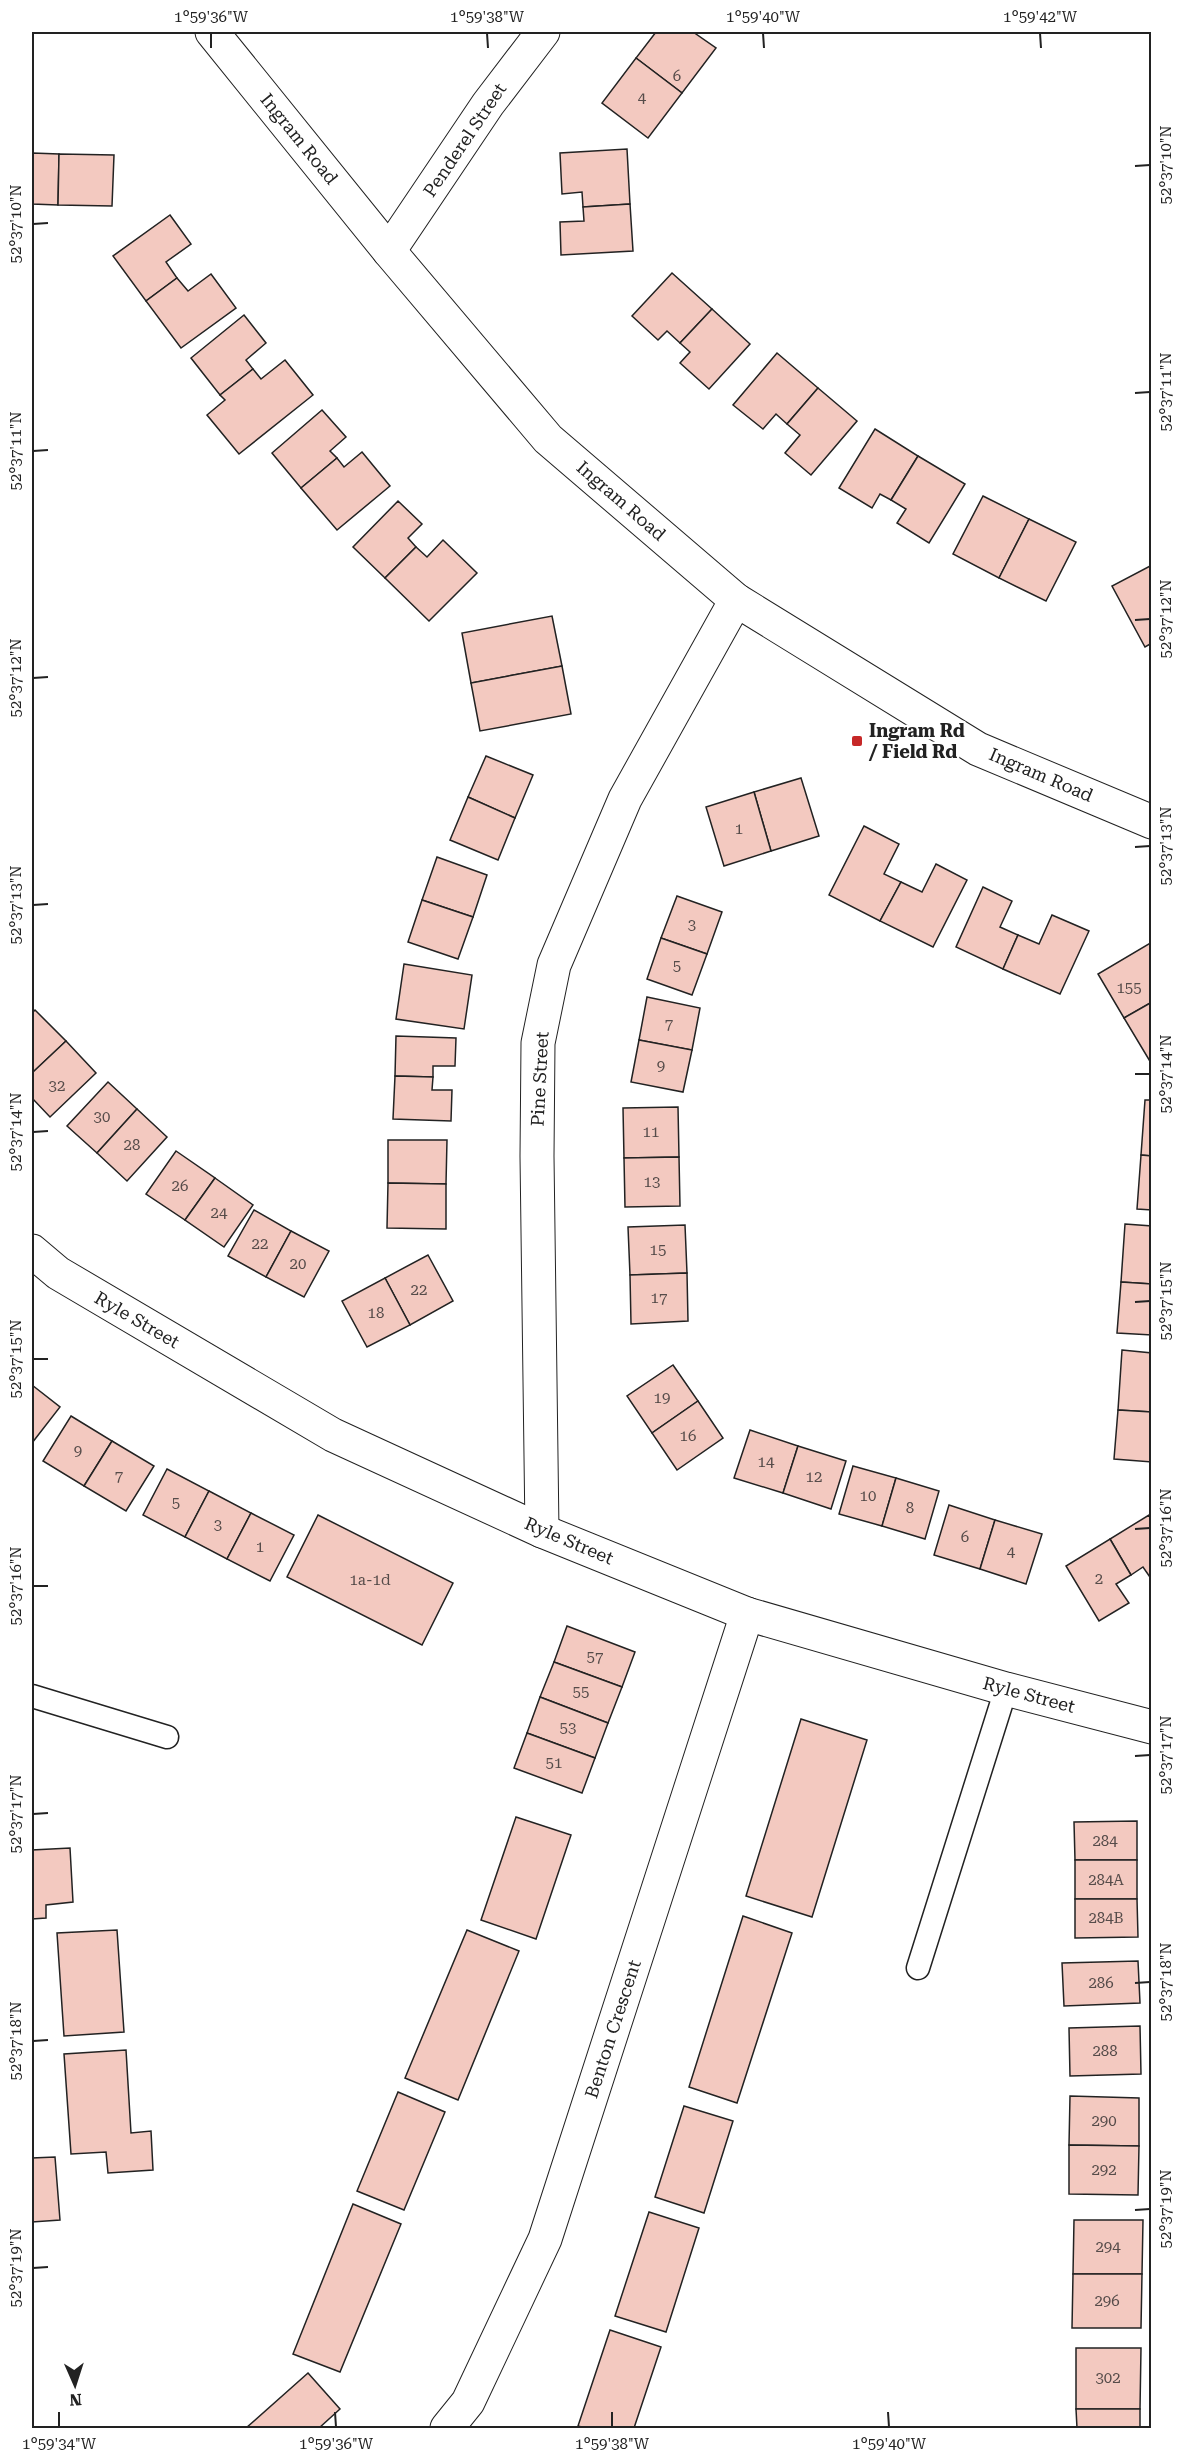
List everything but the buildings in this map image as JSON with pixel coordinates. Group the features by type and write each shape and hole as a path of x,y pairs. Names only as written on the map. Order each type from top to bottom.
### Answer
{"street":[{"name":"Ingram Road","path":"212,32 390,251 548,439 736,600 978,749 1152,822"},
{"name":"Penderel Street","path":"390,251 488,104 543,32"},
{"name":"Pine Street","path":"542,1531 537,1156 538,1043 554,965 625,799 736,600"},
{"name":"Ryle Street","path":"32,1251 58,1274 333,1435 542,1531 747,1614 1006,1689 1152,1727"},
{"name":"Benton Crescent","path":"447,2428 468,2402 545,2239 747,1614"}],"lane":[{"path":"918,1968 1006,1689"},
{"path":"32,1696 167,1737"}],"place":[{"name":"Ingram Rd / Field Rd","path":"857,741"}]}
